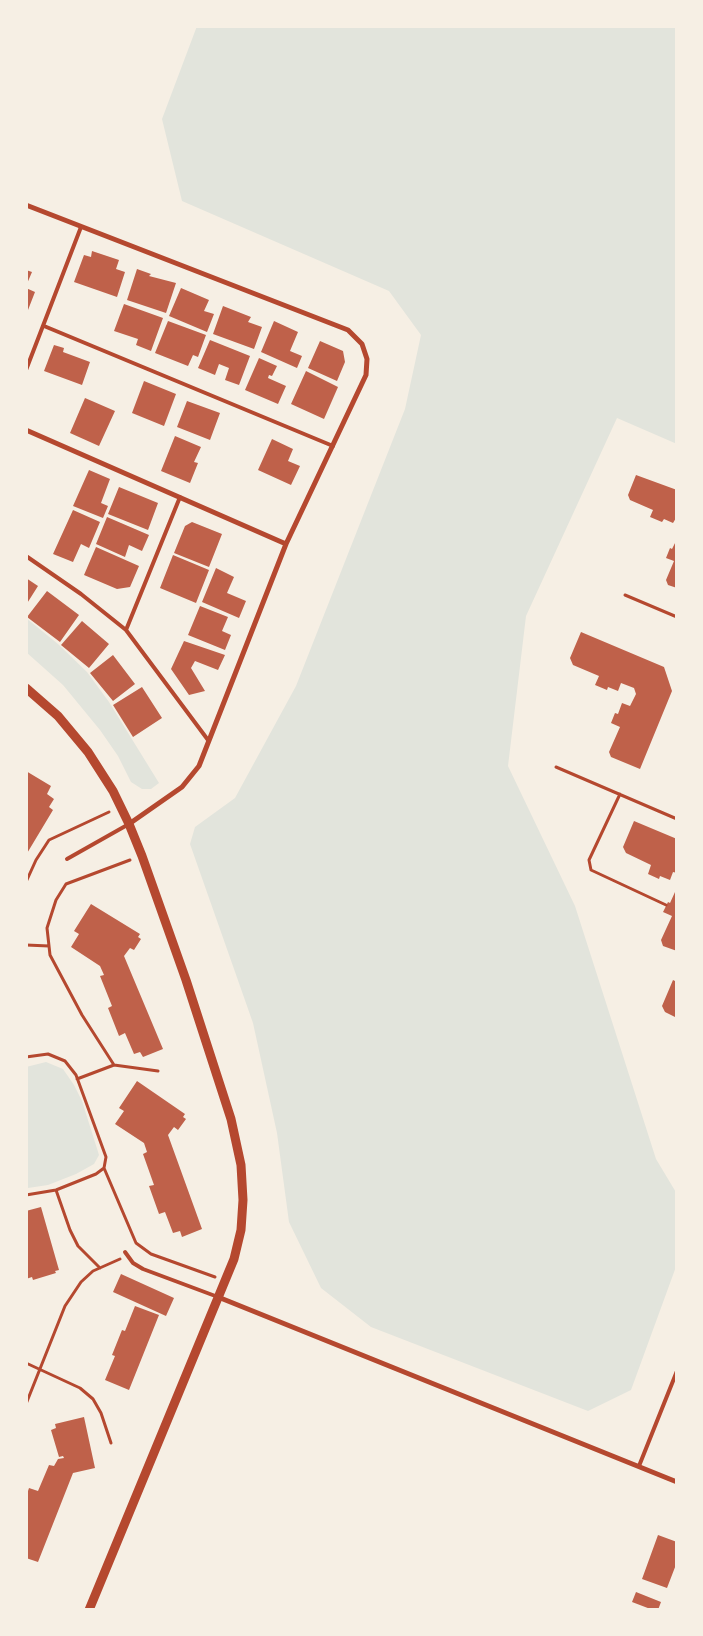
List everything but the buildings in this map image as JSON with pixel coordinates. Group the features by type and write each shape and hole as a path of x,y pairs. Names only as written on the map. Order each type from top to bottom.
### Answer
{"street":[{"path":"26,205 348,330 362,344 367,359 366,375 286,544 199,766 182,787 129,824"},
{"path":"26,430 286,544"},
{"path":"26,688 58,716 88,752 112,791 129,824 186,980 231,1119 241,1165 243,1200 241,1230 234,1259 89,1610"},
{"path":"218,1297 677,1482"}],"lane":[{"path":"26,370 81,227"},
{"path":"44,326 332,446"},
{"path":"126,630 180,497"},
{"path":"26,556 81,594 126,630 208,740"},
{"path":"67,859 129,824"},
{"path":"126,1254 133,1263 143,1269 218,1297"},
{"path":"639,1466 677,1371"}],"path":[{"path":"626,595 677,617"},
{"path":"556,767 677,819"},
{"path":"620,794 589,860 591,870 666,905"},
{"path":"26,882 36,860 50,840 120,807"},
{"path":"114,1065 82,1015 50,955 47,928 56,900 66,884 142,856"},
{"path":"26,946 49,946"},
{"path":"26,1058 48,1054 65,1061 77,1079 106,1157 104,1168 136,1243 151,1254 225,1281"},
{"path":"77,1079 114,1065 158,1071"},
{"path":"26,1195 56,1190 96,1174 104,1168"},
{"path":"56,1190 70,1230 78,1246 100,1268"},
{"path":"26,1404 65,1306 81,1282 93,1271 126,1254"},
{"path":"26,1363 80,1388 92,1398 101,1413 111,1443"}],"shaded area":[{"path":"197,26 677,26 677,444 617,418 526,616 508,766 575,906 656,1159 677,1194 677,1264 631,1390 588,1411 371,1327 321,1288 289,1222 277,1133 253,1023 190,844 195,827 235,798 296,686 405,409 421,335 389,291 182,201 162,119"},
{"path":"26,618 58,644 87,672 109,702 159,783 151,789 142,789 131,782 118,756 100,730 63,685 26,652"},
{"path":"46,1062 63,1069 74,1085 82,1101 99,1155 94,1164 76,1174 48,1185 28,1188 26,1187 26,1067"}]}
